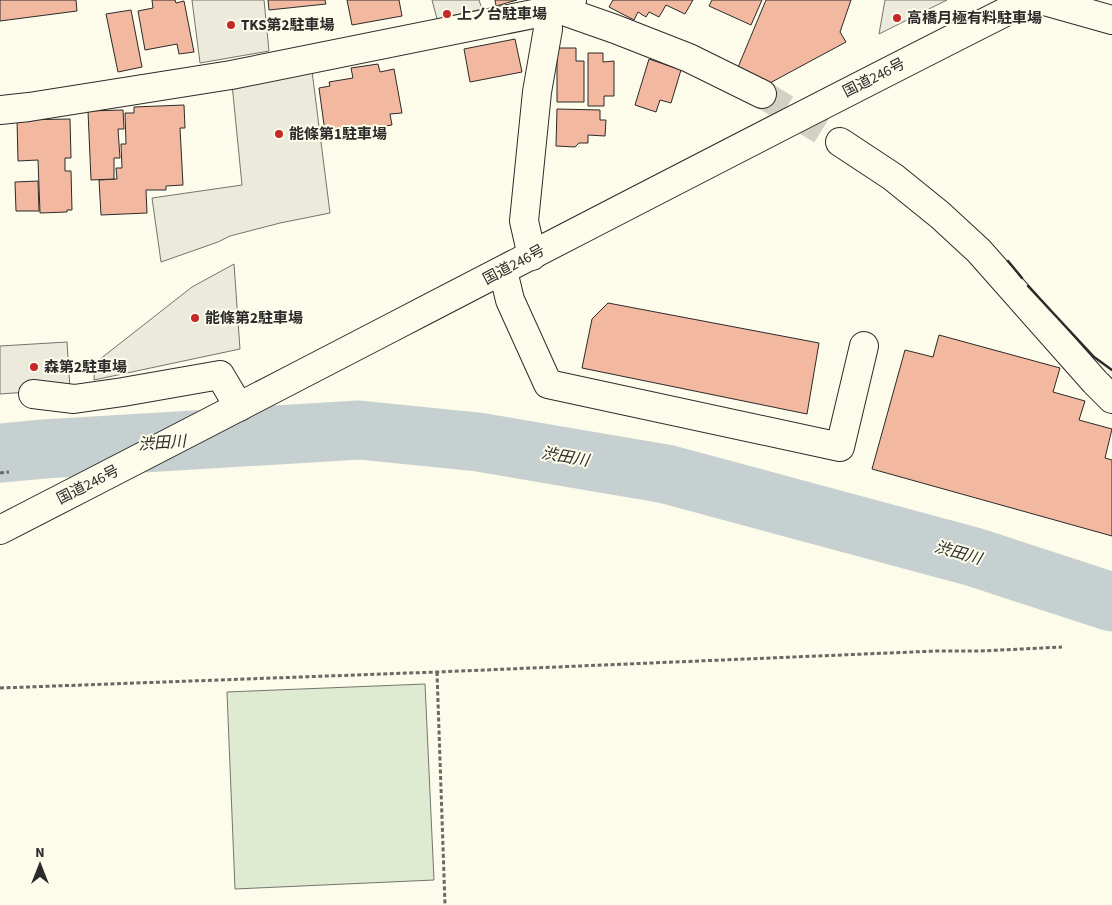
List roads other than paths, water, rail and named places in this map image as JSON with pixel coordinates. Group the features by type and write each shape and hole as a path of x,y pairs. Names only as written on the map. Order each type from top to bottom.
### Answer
{"main road":[{"name":"国道246号","path":"0,530 1028,0"},
{"path":"1041,0 1112,20"},
{"path":"532,256 524,221 537,92 548,29 559,7"},
{"path":"0,110 231,75 559,7 688,58 762,94"},
{"path":"840,142 893,177 940,215 979,251 1112,399"},
{"path":"502,271 510,300 548,384 840,447 864,346"},
{"path":"33,394 74,398 123,392 220,375 238,407"}],"waterway":[{"name":"渋田川","path":"0,453 359,430 478,442 666,474 974,557 1112,602"}],"tunnel":[{"path":"762,94 840,142"}],"place":[{"name":"上ノ台駐車場","path":"447,14"},
{"name":"高橋月極有料駐車場","path":"897,18"},
{"name":"TKS第2駐車場","path":"231,25"},
{"name":"能條第1駐車場","path":"279,134"},
{"name":"能條第2駐車場","path":"195,318"},
{"name":"森第2駐車場","path":"34,367"}]}
